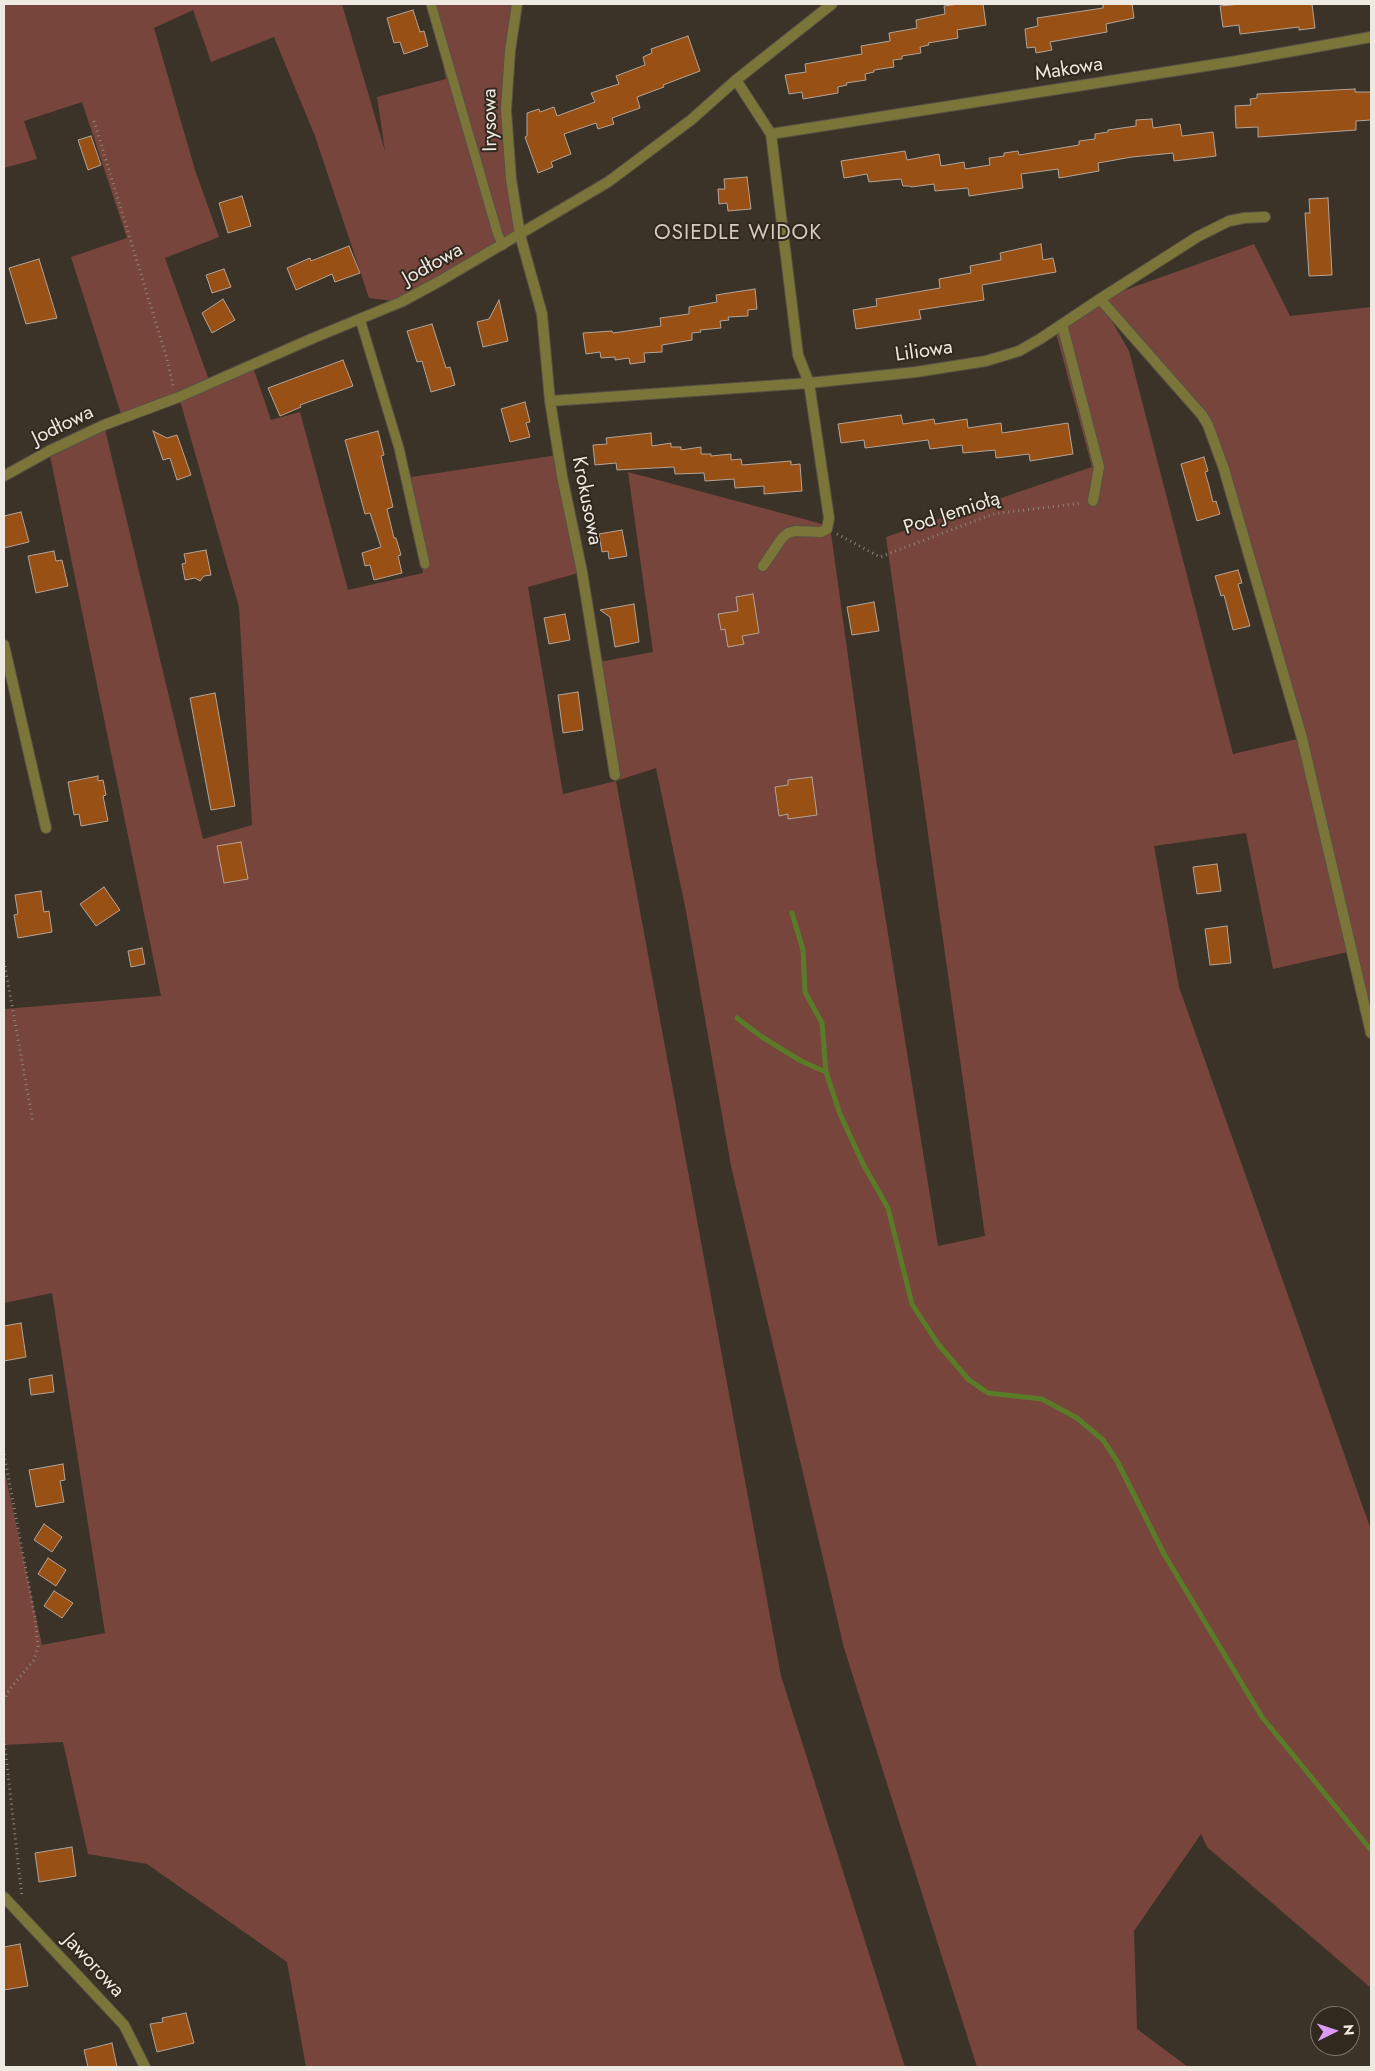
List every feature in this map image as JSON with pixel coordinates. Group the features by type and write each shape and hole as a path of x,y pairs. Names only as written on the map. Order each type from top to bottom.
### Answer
{"street":[{"name":"Irysowa","path":"517,4 510,51 506,110 511,179 520,235"},
{"name":"Jodłowa","path":"4,476 82,434 177,398 401,302 503,245 608,182 691,120 736,80 832,4"},
{"name":"Makowa","path":"771,134 1236,61 1371,37"},
{"path":"736,80 771,134 798,355 809,384 829,518 828,529 821,532 795,531 788,533 782,538 763,566"},
{"name":"Liliowa","path":"550,401 809,384 916,372 986,361 1019,351 1197,237 1229,222 1244,218 1265,217"},
{"name":"Krokusowa","path":"520,235 542,314 550,401 562,476 582,572 615,776"},
{"path":"1100,299 1202,414 1208,425 1224,469 1302,738 1371,1033"},
{"path":"1062,324 1099,467 1092,501"},
{"path":"4,645 46,828"},
{"name":"Jaworowa","path":"4,1897 124,2025 145,2067"}],"lane":[{"path":"431,4 498,235 503,245"},
{"path":"360,319 399,448 425,564"}],"path":[{"path":"94,121 167,359 177,398"},
{"name":"Pod Jemiołą","path":"828,529 880,557 993,514 1092,501"},
{"path":"4,961 33,1123"},
{"path":"4,1454 35,1618 38,1646 34,1660 9,1690 4,1700"},
{"path":"4,1739 23,1917"}],"shaded area":[{"path":"4,4 342,4 385,151 377,97 446,79 430,4 517,4 506,110 520,235 401,302 369,298 315,136 274,37 211,62 193,10 154,28 195,170 219,237 165,258 210,383 252,364 271,420 300,412 348,590 423,573 411,477 558,455 582,572 528,587 563,794 616,781 781,1676 905,2067 306,2067 287,1962 147,1864 88,1854 63,1742 4,1745 4,1468 42,1645 105,1633 52,1293 4,1303 4,1009 161,996 49,451 104,425 203,839 252,825 239,607 179,397 122,417 71,257 127,238 82,102 24,121 37,159 4,168"},
{"path":"1254,244 1290,316 1371,307 1371,1033 1352,951 1273,969 1246,833 1154,846 1179,987 1371,1530 1371,1988 1207,1847 1201,1834 1134,1931 1137,2029 1188,2067 977,2067 844,1648 731,1166 686,911 656,768 616,781 599,662 653,652 628,472 830,526 876,859 938,1246 985,1236 886,537 1092,467 1055,329 1100,299","holes":["1101,302 1208,425 1302,738 1233,754 1129,351"]}],"building":[{"path":"983,4 986,25 957,30 958,38 928,43 929,45 920,47 921,53 902,56 902,59 893,60 894,67 874,70 874,72 865,74 866,80 846,83 847,85 838,87 838,93 803,99 802,92 789,94 785,75 806,72 805,64 862,54 861,46 890,41 889,33 917,28 916,20 945,14 944,6"},
{"path":"1103,4 1132,4 1134,18 1106,24 1107,32 1050,42 1052,50 1036,53 1035,47 1027,48 1025,29 1038,26 1037,18 1103,8"},
{"path":"1242,4 1312,4 1315,28 1299,30 1299,27 1240,34 1239,25 1223,27 1220,6"},
{"path":"413,10 420,32 424,31 428,46 404,54 400,42 394,43 387,18"},
{"path":"688,36 700,71 637,97 640,108 612,118 614,124 598,129 596,123 564,134 571,154 551,162 553,167 538,173 525,137 527,136 527,113 539,109 540,112 554,107 557,116 595,102 591,93 619,84 616,76 645,65 643,57 652,53 651,49"},
{"path":"1355,89 1355,92 1371,92 1371,120 1356,121 1356,130 1258,137 1258,127 1236,128 1235,106 1251,105 1250,99 1257,98 1257,94"},
{"path":"1152,119 1153,128 1180,124 1182,136 1213,132 1216,156 1174,161 1173,153 1132,157 1098,163 1099,171 1059,178 1058,169 1021,174 1023,188 969,196 968,188 935,191 934,184 911,187 903,186 901,179 869,182 867,174 844,178 841,161 905,151 907,160 939,154 941,166 964,162 965,169 990,165 989,158 1004,156 1004,153 1018,151 1019,155 1079,145 1079,141 1095,139 1095,134 1136,126 1136,120"},
{"path":"91,136 101,165 88,170 78,140"},
{"path":"747,177 751,209 728,211 727,203 719,204 718,189 725,189 724,179"},
{"path":"242,196 251,226 228,233 219,203"},
{"path":"1328,198 1332,275 1309,276 1305,213 1310,213 1309,199"},
{"path":"1041,244 1043,260 1053,258 1056,272 982,285 984,300 919,310 921,319 856,329 853,310 877,306 876,299 940,288 939,279 971,273 970,266 1001,260 1000,253"},
{"path":"349,246 360,273 335,282 332,274 296,290 287,268 310,258 311,261"},
{"path":"39,259 57,318 26,324 9,268"},
{"path":"224,269 231,287 212,293 206,275"},
{"path":"755,289 757,309 748,310 748,316 728,317 729,320 720,321 721,328 700,330 701,332 692,333 692,340 662,345 662,352 644,353 645,362 630,364 629,358 615,360 615,357 601,358 600,352 586,354 583,333 612,331 613,333 661,326 660,318 689,314 689,307 717,302 716,295"},
{"path":"223,299 235,320 212,333 202,313"},
{"path":"499,300 508,341 483,347 477,322 489,319"},
{"path":"432,324 446,368 450,367 455,385 431,392 422,361 417,362 407,331"},
{"path":"343,360 353,386 300,405 301,407 280,416 268,388"},
{"path":"525,402 530,422 526,423 530,437 510,442 501,409"},
{"path":"901,415 903,424 934,419 935,424 967,419 968,428 1001,423 1002,433 1068,423 1073,454 1030,461 1029,454 996,458 995,450 963,453 962,445 930,449 928,440 865,448 864,440 841,443 838,424"},
{"path":"153,431 167,438 177,435 191,475 177,480 170,458 163,460"},
{"path":"378,431 384,455 381,456 393,507 387,509 394,538 396,538 401,555 398,556 402,573 374,580 370,565 365,566 362,553 381,547 370,513 365,514 345,440"},
{"path":"651,433 652,446 671,443 671,447 681,447 681,450 701,447 701,454 711,454 711,456 731,454 731,460 741,459 742,465 791,461 791,465 800,464 802,491 764,494 764,486 735,488 734,479 705,481 704,473 675,474 674,467 617,470 616,463 595,465 593,445 607,444 606,438"},
{"path":"1204,457 1208,471 1205,472 1213,502 1216,501 1220,514 1197,521 1181,464"},
{"path":"21,512 29,542 4,548 4,516"},
{"path":"622,530 627,556 609,559 608,551 602,552 599,534"},
{"path":"206,550 211,575 204,576 200,581 195,578 185,580 182,564 186,563 184,554"},
{"path":"54,551 56,561 62,560 68,586 36,593 28,556"},
{"path":"1238,570 1242,583 1238,584 1250,626 1233,630 1224,595 1221,596 1215,576"},
{"path":"753,594 759,633 742,636 744,644 728,647 725,629 721,630 718,614 738,611 736,597"},
{"path":"874,602 879,631 852,635 847,607"},
{"path":"634,604 639,642 615,647 610,617 600,610"},
{"path":"565,614 570,640 549,644 544,618"},
{"path":"578,692 583,730 563,733 558,695"},
{"path":"215,693 235,806 211,810 190,698"},
{"path":"98,776 98,781 103,780 106,795 103,796 108,821 81,826 79,814 74,815 68,782"},
{"path":"812,777 817,815 788,819 788,814 779,816 775,787 788,785 788,780"},
{"path":"241,842 248,879 224,883 217,846"},
{"path":"1217,864 1221,891 1197,894 1193,867"},
{"path":"104,887 120,910 96,926 80,904"},
{"path":"41,891 44,912 49,911 52,932 18,938 14,915 18,914 15,895"},
{"path":"1227,926 1231,963 1210,965 1205,929"},
{"path":"142,948 145,964 131,967 128,951"},
{"path":"21,1323 26,1357 4,1361 4,1326"},
{"path":"52,1375 54,1392 31,1395 29,1379"},
{"path":"63,1464 65,1480 60,1481 64,1502 36,1507 29,1470"},
{"path":"44,1524 62,1537 52,1552 34,1540"},
{"path":"48,1558 66,1570 56,1586 38,1574"},
{"path":"54,1591 73,1603 62,1618 44,1606"},
{"path":"72,1847 76,1876 39,1882 35,1853"},
{"path":"20,1944 28,1986 4,1990 4,1947"},
{"path":"186,2013 194,2043 157,2052 150,2024 163,2022 162,2018"},
{"path":"112,2043 117,2067 88,2067 84,2050"}],"waterway":[{"path":"792,913 803,950 805,992 822,1023 826,1072 840,1114 863,1164 888,1208 912,1304 938,1344 969,1380 988,1393 1042,1399 1077,1418 1103,1440 1117,1461 1164,1554 1262,1717 1371,1850"},
{"path":"737,1018 762,1037 801,1061 826,1072"}],"district":[{"name":"OSIEDLE WIDOK","path":"738,234"}]}
